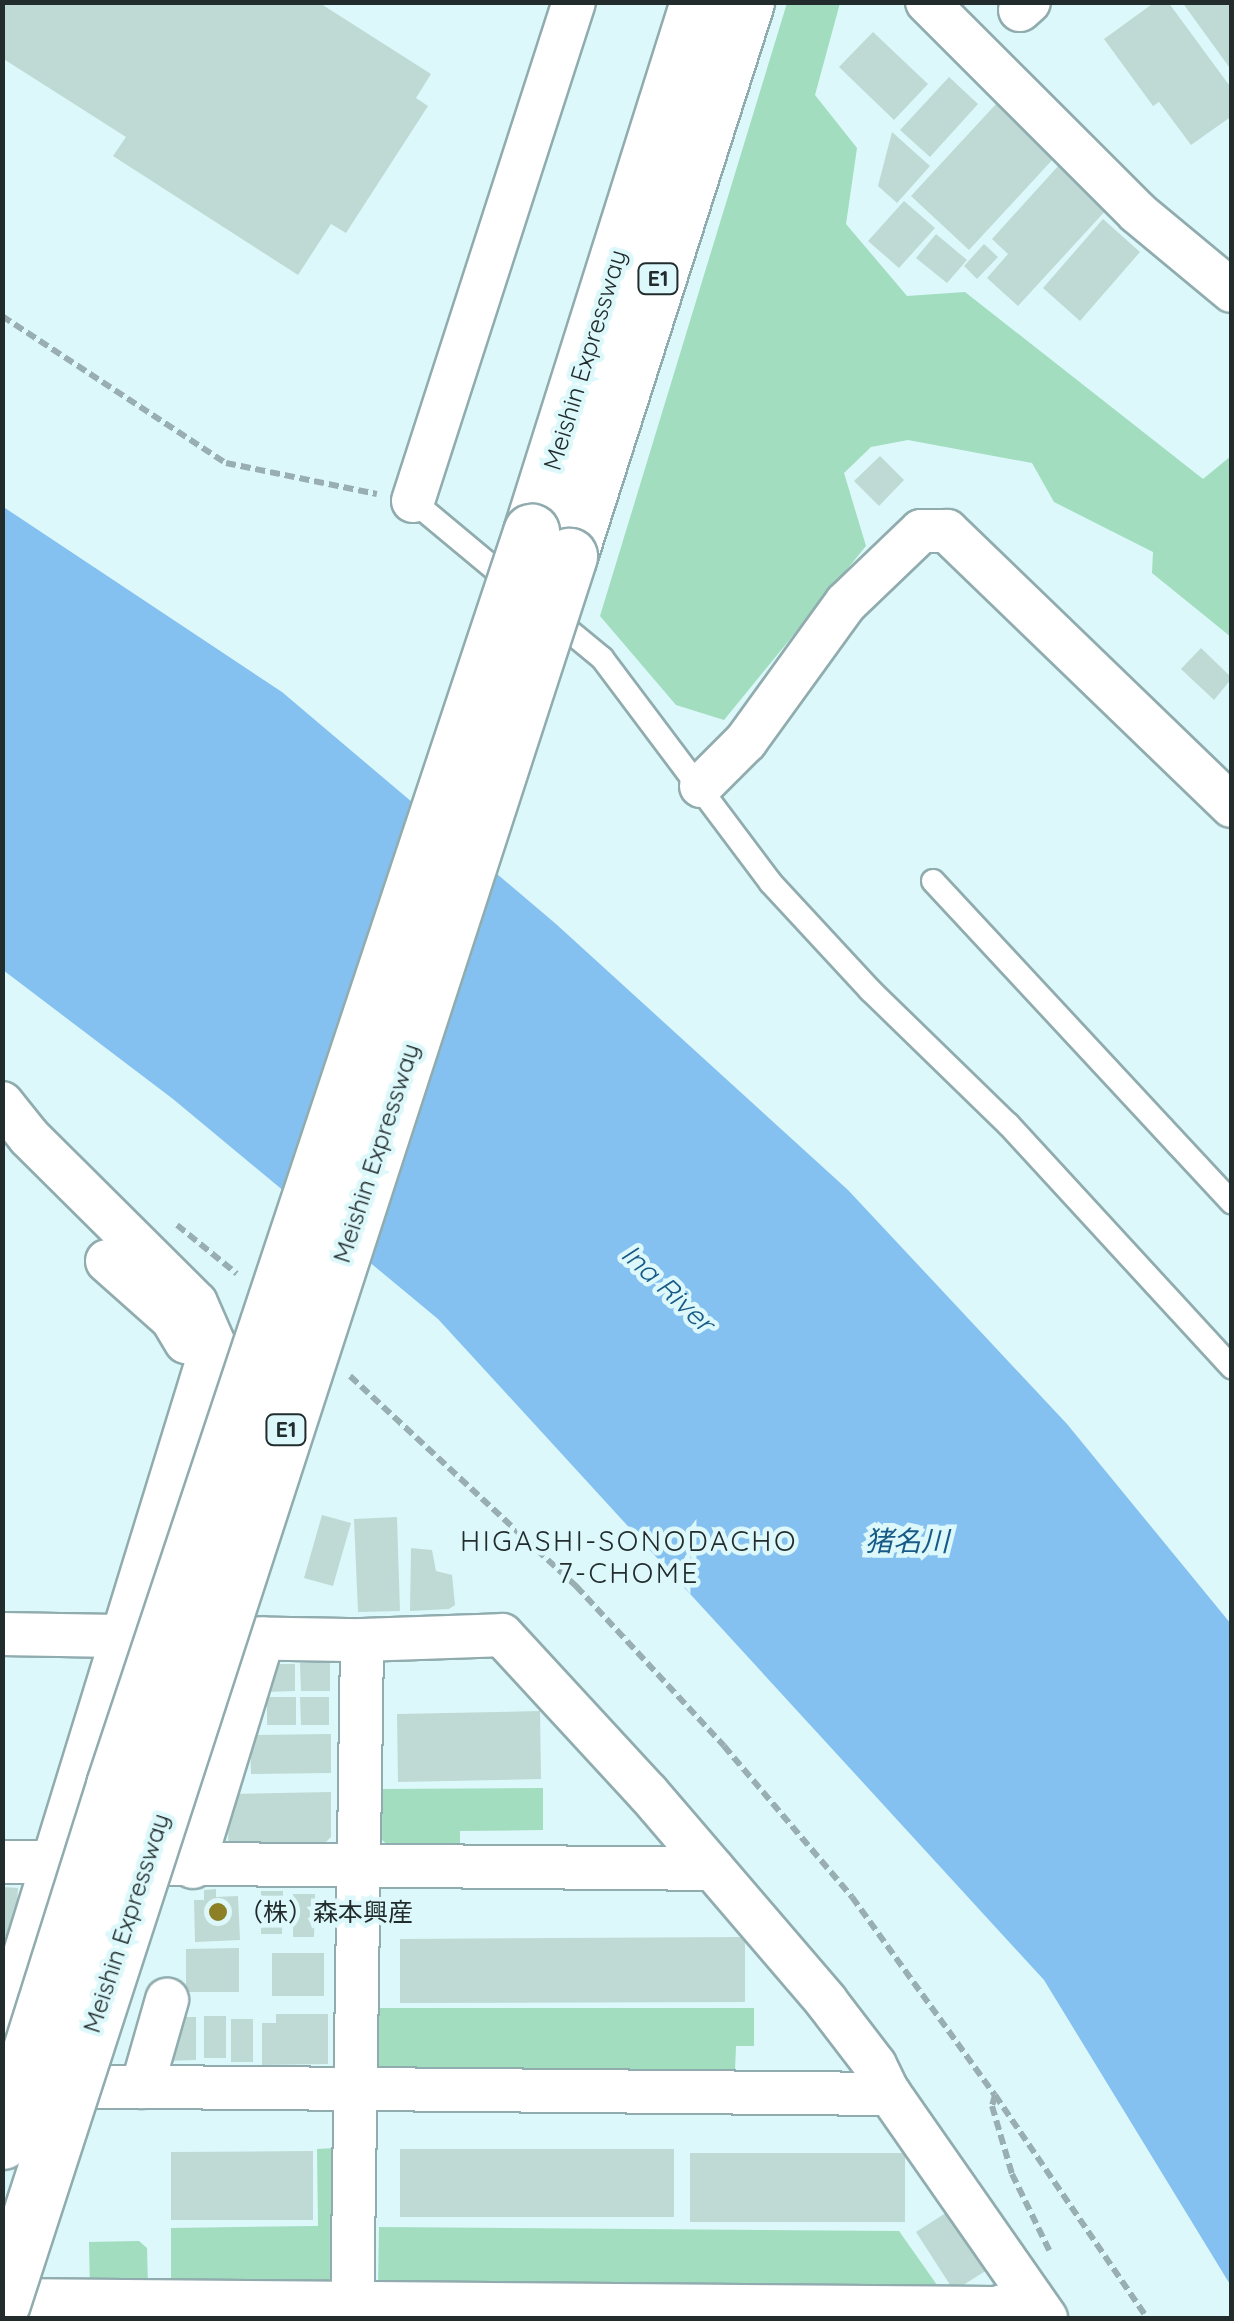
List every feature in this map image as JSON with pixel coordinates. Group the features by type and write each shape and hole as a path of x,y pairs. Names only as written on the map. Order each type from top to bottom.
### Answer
{"highway":[{"name":"Meishin Expressway","path":"2,2302 550,544 698,2"},
{"name":"Meishin Expressway","path":"2,2141 114,1785 550,544 746,2"}],"street":[{"path":"413,502 574,2"},
{"path":"927,2 1138,213 1232,291"},
{"path":"701,786 746,741 846,603 921,531 946,532 1232,806"},
{"path":"2,1103 28,1137 196,1304 213,1342 2,2028"},
{"path":"107,1261 172,1319 190,1352 200,1390"},
{"path":"2,1634 362,1640 502,1635 826,2001 875,2065 890,2094 1039,2308"},
{"path":"193,1867 263,1638"},
{"path":"352,2312 362,1640"},
{"path":"2,1862 193,1867 713,1869"},
{"path":"142,2087 167,2000"},
{"path":"2,2086 890,2094"},
{"path":"2,2302 352,2312 1039,2308"}],"lane":[{"path":"413,502 602,658 770,883 870,990 1008,1124 1232,1368"},
{"path":"933,881 1232,1204"}],"path":[{"path":"2,316 226,462 413,502"},
{"path":"173,1222 244,1281"},
{"path":"343,1370 576,1586 724,1746 852,1898 995,2094 1148,2318"},
{"path":"995,2094 992,2106 1012,2174 1051,2254"}],"green space":[{"path":"787,3 840,3 815,95 857,148 846,224 907,296 965,292 1203,479 1231,456 1231,637 1152,573 1153,552 1054,502 1032,463 908,440 871,447 844,473 866,546 724,720 676,705 600,616"},
{"path":"543,1788 543,1830 460,1831 460,1851 394,1851 381,1839 381,1789"},
{"path":"378,2008 754,2008 754,2046 736,2046 735,2070 730,2076 378,2076"},
{"path":"335,2148 335,2275 324,2289 171,2290 171,2228 318,2226 317,2149"},
{"path":"379,2227 899,2231 942,2292 378,2289"},
{"path":"139,2241 147,2248 148,2286 90,2290 89,2242"}],"water":[{"name":"猪名川","path":"2,506 282,692 556,924 848,1190 1067,1424 1231,1624 1231,2286 1044,1980 438,1319 173,1099 3,970"}],"building":[{"path":"2,2 318,2 431,74 416,98 428,106 346,233 331,224 298,275 113,156 126,137 2,58"},
{"path":"1155,2 1168,2 1232,89 1232,116 1191,145 1159,102 1153,106 1104,39"},
{"path":"1182,2 1232,2 1232,71"},
{"path":"873,32 928,84 894,120 839,67"},
{"path":"949,77 978,104 930,157 900,130"},
{"path":"996,104 1054,158 969,250 911,196"},
{"path":"892,132 930,166 897,203 878,186"},
{"path":"1059,165 1107,209 1018,306 987,278 1008,254 992,239"},
{"path":"904,201 935,228 899,268 868,241"},
{"path":"1103,219 1140,252 1080,321 1043,288"},
{"path":"936,234 967,260 947,283 916,258"},
{"path":"984,244 998,257 977,279 964,266"},
{"path":"880,456 904,480 879,506 854,481"},
{"path":"1201,648 1232,678 1214,700 1181,669"},
{"path":"322,1515 351,1523 333,1586 304,1578"},
{"path":"397,1517 400,1611 358,1612 354,1519"},
{"path":"411,1548 432,1550 436,1571 452,1575 455,1605 449,1609 410,1611"},
{"path":"300,1663 330,1663 330,1691 301,1691"},
{"path":"266,1664 295,1664 295,1691 266,1692"},
{"path":"267,1697 296,1697 296,1725 267,1725"},
{"path":"300,1697 329,1697 329,1725 301,1725"},
{"path":"540,1711 541,1779 398,1782 397,1714"},
{"path":"331,1734 331,1773 251,1774 250,1735"},
{"path":"331,1792 331,1837 323,1845 228,1846 229,1794"},
{"path":"2,1887 18,1888 15,1937 2,1936"},
{"path":"216,1889 216,1897 238,1896 240,1940 195,1942 194,1900 204,1900 204,1890"},
{"path":"261,1891 283,1891 282,1934 261,1934"},
{"path":"293,1894 315,1894 314,1937 293,1937"},
{"path":"745,1937 745,2002 400,2003 400,1939"},
{"path":"239,1948 239,1992 186,1992 186,1949"},
{"path":"272,1953 324,1953 324,1996 272,1996"},
{"path":"276,2014 328,2014 328,2064 262,2065 262,2023 276,2023"},
{"path":"204,2016 226,2016 226,2058 204,2058"},
{"path":"166,2017 196,2017 196,2060 166,2061"},
{"path":"231,2019 253,2019 253,2062 231,2062"},
{"path":"400,2149 674,2149 674,2217 400,2217"},
{"path":"313,2151 313,2220 171,2220 171,2152"},
{"path":"690,2153 905,2153 905,2222 690,2222"},
{"path":"952,2209 990,2268 954,2291 916,2232"}],"place":[{"name":"（株）森本興産","path":"218,1912"}],"district":[{"name":"HIGASHI-SONODACHO 7-CHOME","path":"629,1557"}],"water label":[{"name":"Ina River","path":"668,1288"}]}
